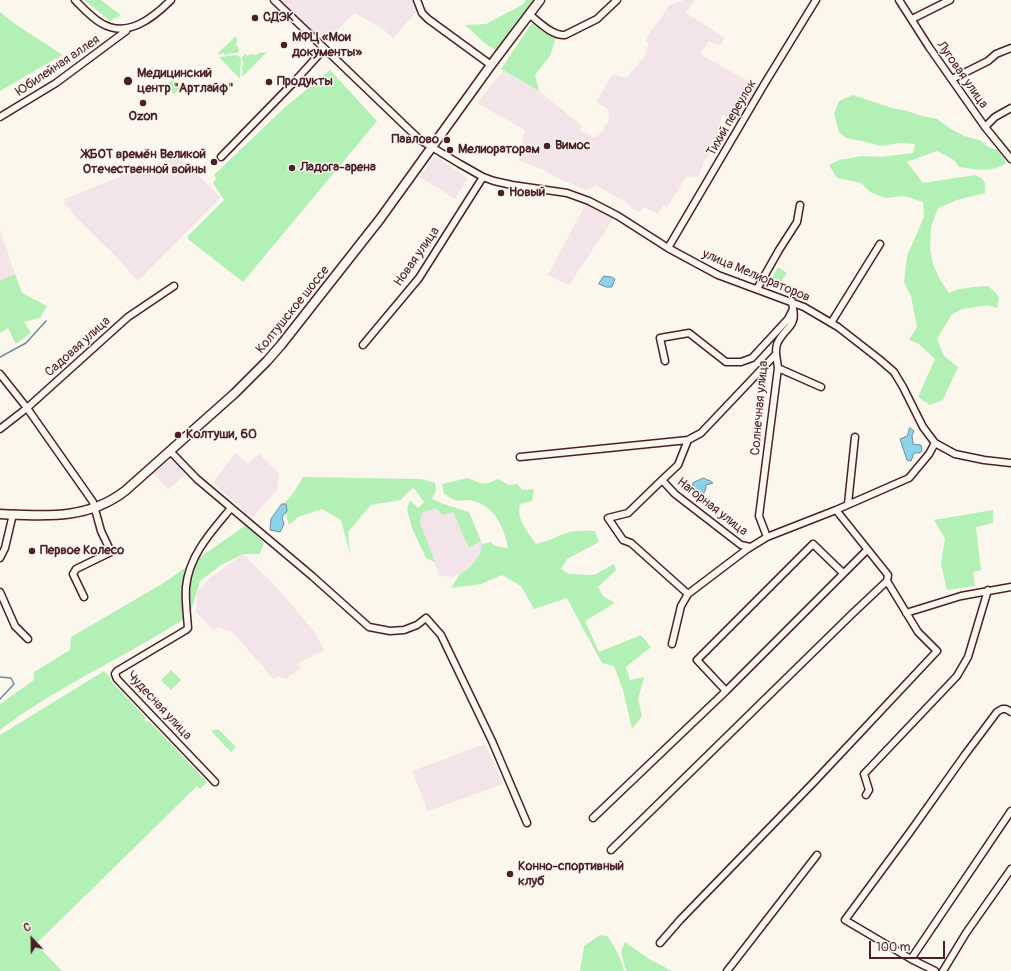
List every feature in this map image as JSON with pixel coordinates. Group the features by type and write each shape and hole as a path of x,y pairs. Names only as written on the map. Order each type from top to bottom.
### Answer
{"main road":[{"name":"Колтушское шоссе","path":"0,514 64,515 106,504 116,498 234,393 267,361 349,260 432,148 490,66 540,0"}],"street":[{"path":"75,0 102,23 118,29 131,28 142,24 158,13 171,0"},
{"name":"улица Мелиораторов","path":"274,0 420,140 432,148 483,177 512,185 567,193 589,200 618,216 668,248 718,274 792,301 804,307 831,323 894,372 923,427 935,442 955,454 984,460 1011,463"},
{"path":"417,0 422,13 428,19 490,66"},
{"path":"529,14 559,35 565,35 597,19 617,0"},
{"name":"Тихий переулок","path":"668,248 765,83 816,0"},
{"name":"Луговая улица","path":"900,0 929,47 985,127 1011,159"},
{"path":"912,20 950,0"},
{"name":"Юбилейная аллея","path":"0,117 56,83 126,31"},
{"path":"952,79 988,60 996,54 1011,48"},
{"path":"221,157 324,49"},
{"path":"985,127 994,118 1011,108"},
{"name":"Новая улица","path":"363,345 420,278 483,177"},
{"path":"757,289 797,222 800,205"},
{"path":"831,323 880,244"},
{"name":"Садовая улица","path":"0,429 27,408 128,317 174,286"},
{"path":"776,354 778,342 794,322 795,316 792,301"},
{"path":"665,361 660,338 688,333 726,362 741,362 752,358 788,319 794,309"},
{"name":"Солнечная улица","path":"767,538 759,516 778,368 776,354"},
{"name":"Солнечная улица","path":"688,440 701,433 776,354"},
{"path":"778,368 821,387"},
{"path":"0,374 27,408 94,502 101,531 111,552 76,570 73,574 84,597"},
{"path":"848,504 855,437"},
{"path":"520,457 688,440"},
{"name":"Нагорная улица","path":"688,440 678,465 662,480 675,494 741,545 750,547"},
{"path":"672,644 681,606 688,594 750,547 767,538 909,478 929,454 935,442"},
{"path":"170,451 197,479 312,576 369,627 390,631 404,630 417,625 426,618 441,635 492,741 527,823"},
{"path":"662,480 628,513 608,518 623,540 631,543 688,594"},
{"name":"Чудесная улица","path":"215,782 117,679 115,674 117,671 181,634 188,628 186,588 187,578 192,562 199,549 231,508"},
{"path":"611,850 887,581 888,575 836,510"},
{"path":"0,558 5,548 13,514"},
{"path":"726,690 697,660 813,544 843,574"},
{"path":"593,818 868,550"},
{"path":"660,943 680,920 814,782 937,652 918,632 887,581"},
{"path":"906,613 961,596 1011,587"},
{"path":"866,795 870,790 864,774 957,676 968,657 988,590"},
{"path":"0,592 16,626 28,639"},
{"path":"935,971 911,959 845,920 997,712 1002,709 1009,710"},
{"path":"911,959 1011,811"},
{"path":"726,971 817,855"},
{"path":"943,971 966,933 1011,869"}],"shaded area":[{"path":"282,0 415,0 417,11 393,38 383,29 355,13 324,44"},
{"path":"684,0 694,0 686,13 725,38 720,45 709,41 700,54 760,88 740,126 722,114 716,144 713,151 704,161 698,177 687,176 667,207 663,205 658,214 643,207 640,212 633,209 626,202 595,185 586,190 519,160 525,130 477,103 503,71 539,91 582,126 572,144 580,130 595,138 601,133 609,120 608,109 596,102 612,75 627,78 645,55 649,44 645,40 670,5"},
{"path":"435,156 468,178 455,199 420,177"},
{"path":"178,157 221,197 138,281 115,255 77,218 64,203 65,199 122,176"},
{"path":"586,204 613,219 569,285 548,275"},
{"path":"0,230 15,274 0,281"},
{"path":"235,453 248,464 259,454 279,473 277,490 252,518 213,483"},
{"path":"169,460 172,460 186,474 168,490 153,473"},
{"path":"436,508 453,512 469,548 481,541 483,544 478,557 470,567 460,574 452,577 439,575 420,523 422,513"},
{"path":"243,554 268,578 314,631 324,650 300,662 300,668 286,679 279,676 274,679 232,632 218,627 214,631 196,612 197,592 210,578"},
{"path":"485,744 503,784 428,811 412,771"}],"green space":[{"path":"84,0 101,0 121,15 110,21"},
{"path":"526,0 533,0 496,50 487,45 465,25 486,24 522,5"},
{"path":"0,12 15,24 62,55 0,91"},
{"path":"542,19 552,25 556,37 550,56 535,75 539,91 501,69 532,23"},
{"path":"236,36 236,45 239,51 237,53 225,55 223,53 218,55 219,52"},
{"path":"267,52 242,77 242,58 245,54 248,56 250,54 257,55 259,53"},
{"path":"237,55 241,58 240,79 219,57"},
{"path":"330,70 377,121 243,282 188,239 188,236 224,200 213,183 216,178 214,175 283,109"},
{"path":"173,79 181,87 174,94 165,86"},
{"path":"853,95 892,108 937,119 964,136 980,140 988,147 998,150 1004,157 1006,163 989,169 959,167 954,160 937,151 907,162 923,183 975,175 981,178 985,183 985,193 957,200 938,208 931,227 930,248 933,264 939,278 949,293 964,288 988,286 999,298 997,308 987,305 963,309 952,314 937,339 944,356 958,367 943,400 930,405 918,397 935,359 919,344 909,340 917,327 911,296 904,282 907,256 924,217 923,202 904,196 885,198 870,192 861,183 837,178 829,165 839,160 862,156 880,157 913,153 915,144 900,143 880,146 846,138 839,132 834,114 839,101"},
{"path":"778,267 787,273 777,287 769,283"},
{"path":"15,274 22,293 47,306 40,318 24,322 31,333 16,344 8,328 0,333 0,281"},
{"path":"303,477 421,479 435,483 436,491 432,499 469,512 481,541 469,548 453,512 443,515 436,508 422,513 420,523 435,562 426,558 412,528 407,509 410,500 418,508 424,502 413,487 401,500 371,505 348,532 350,554 341,520 322,509 298,517 289,525 283,505 294,492"},
{"path":"468,478 483,483 489,483 498,479 509,485 517,484 522,490 534,489 532,501 520,504 519,510 521,521 536,544 570,532 595,531 599,542 567,559 561,569 569,574 594,575 614,564 616,570 598,587 603,596 615,603 585,621 599,652 641,635 651,647 626,667 630,680 644,677 638,699 642,716 632,729 623,690 614,666 602,663 567,598 534,609 521,586 502,575 481,584 451,588 460,574 470,567 478,557 483,544 491,542 495,546 508,548 501,526 493,513 487,507 471,500 458,501 444,494 442,484"},
{"path":"993,510 993,523 976,527 981,570 973,572 975,586 947,590 941,564 945,538 934,520"},
{"path":"246,525 264,543 260,554 243,554 221,565 200,581 190,615 46,699 0,730 0,704 34,680 34,672 70,650 71,637 162,584"},
{"path":"171,670 181,680 171,690 161,680"},
{"path":"104,671 111,678 110,680 146,718 144,720 147,722 149,721 207,782 200,789 197,786 36,944 62,971 0,971 0,735"},
{"path":"218,729 236,747 231,752 211,731"},
{"path":"600,935 607,936 613,944 624,971 580,971 584,946"},
{"path":"625,942 649,959 672,971 626,971 621,952"}],"water":[{"path":"604,276 615,279 612,287 606,287 599,284"},
{"path":"910,428 914,431 912,435 913,444 921,445 922,450 920,453 914,453 911,461 907,460 900,439 907,436"},
{"path":"704,478 713,483 706,485 705,491 701,497 695,497 692,490 693,483"},
{"path":"282,504 286,504 287,511 282,517 284,524 280,532 270,530 271,519"}],"waterway":[{"path":"0,357 26,343 46,321"},
{"path":"0,677 11,678 14,684 0,699"}],"place":[{"name":"СДЭК","path":"255,18"},
{"name":"МФЦ «Мои документы»","path":"284,45"},
{"name":"Медицинский центр \"Артлайф\"","path":"128,81"},
{"name":"Продукты","path":"269,82"},
{"name":"Ozon","path":"143,103"},
{"name":"Павлово","path":"447,140"},
{"name":"Вимос","path":"547,146"},
{"name":"Мелиораторам","path":"450,150"},
{"name":"ЖБОТ времён Великой Отечественной войны","path":"214,162"},
{"name":"Ладога-арена","path":"292,168"},
{"name":"Новый","path":"501,193"},
{"name":"Колтуши, 60","path":"178,435"},
{"name":"Первое Колесо","path":"32,551"},
{"name":"Конно-спортивный клуб","path":"510,874"}]}
